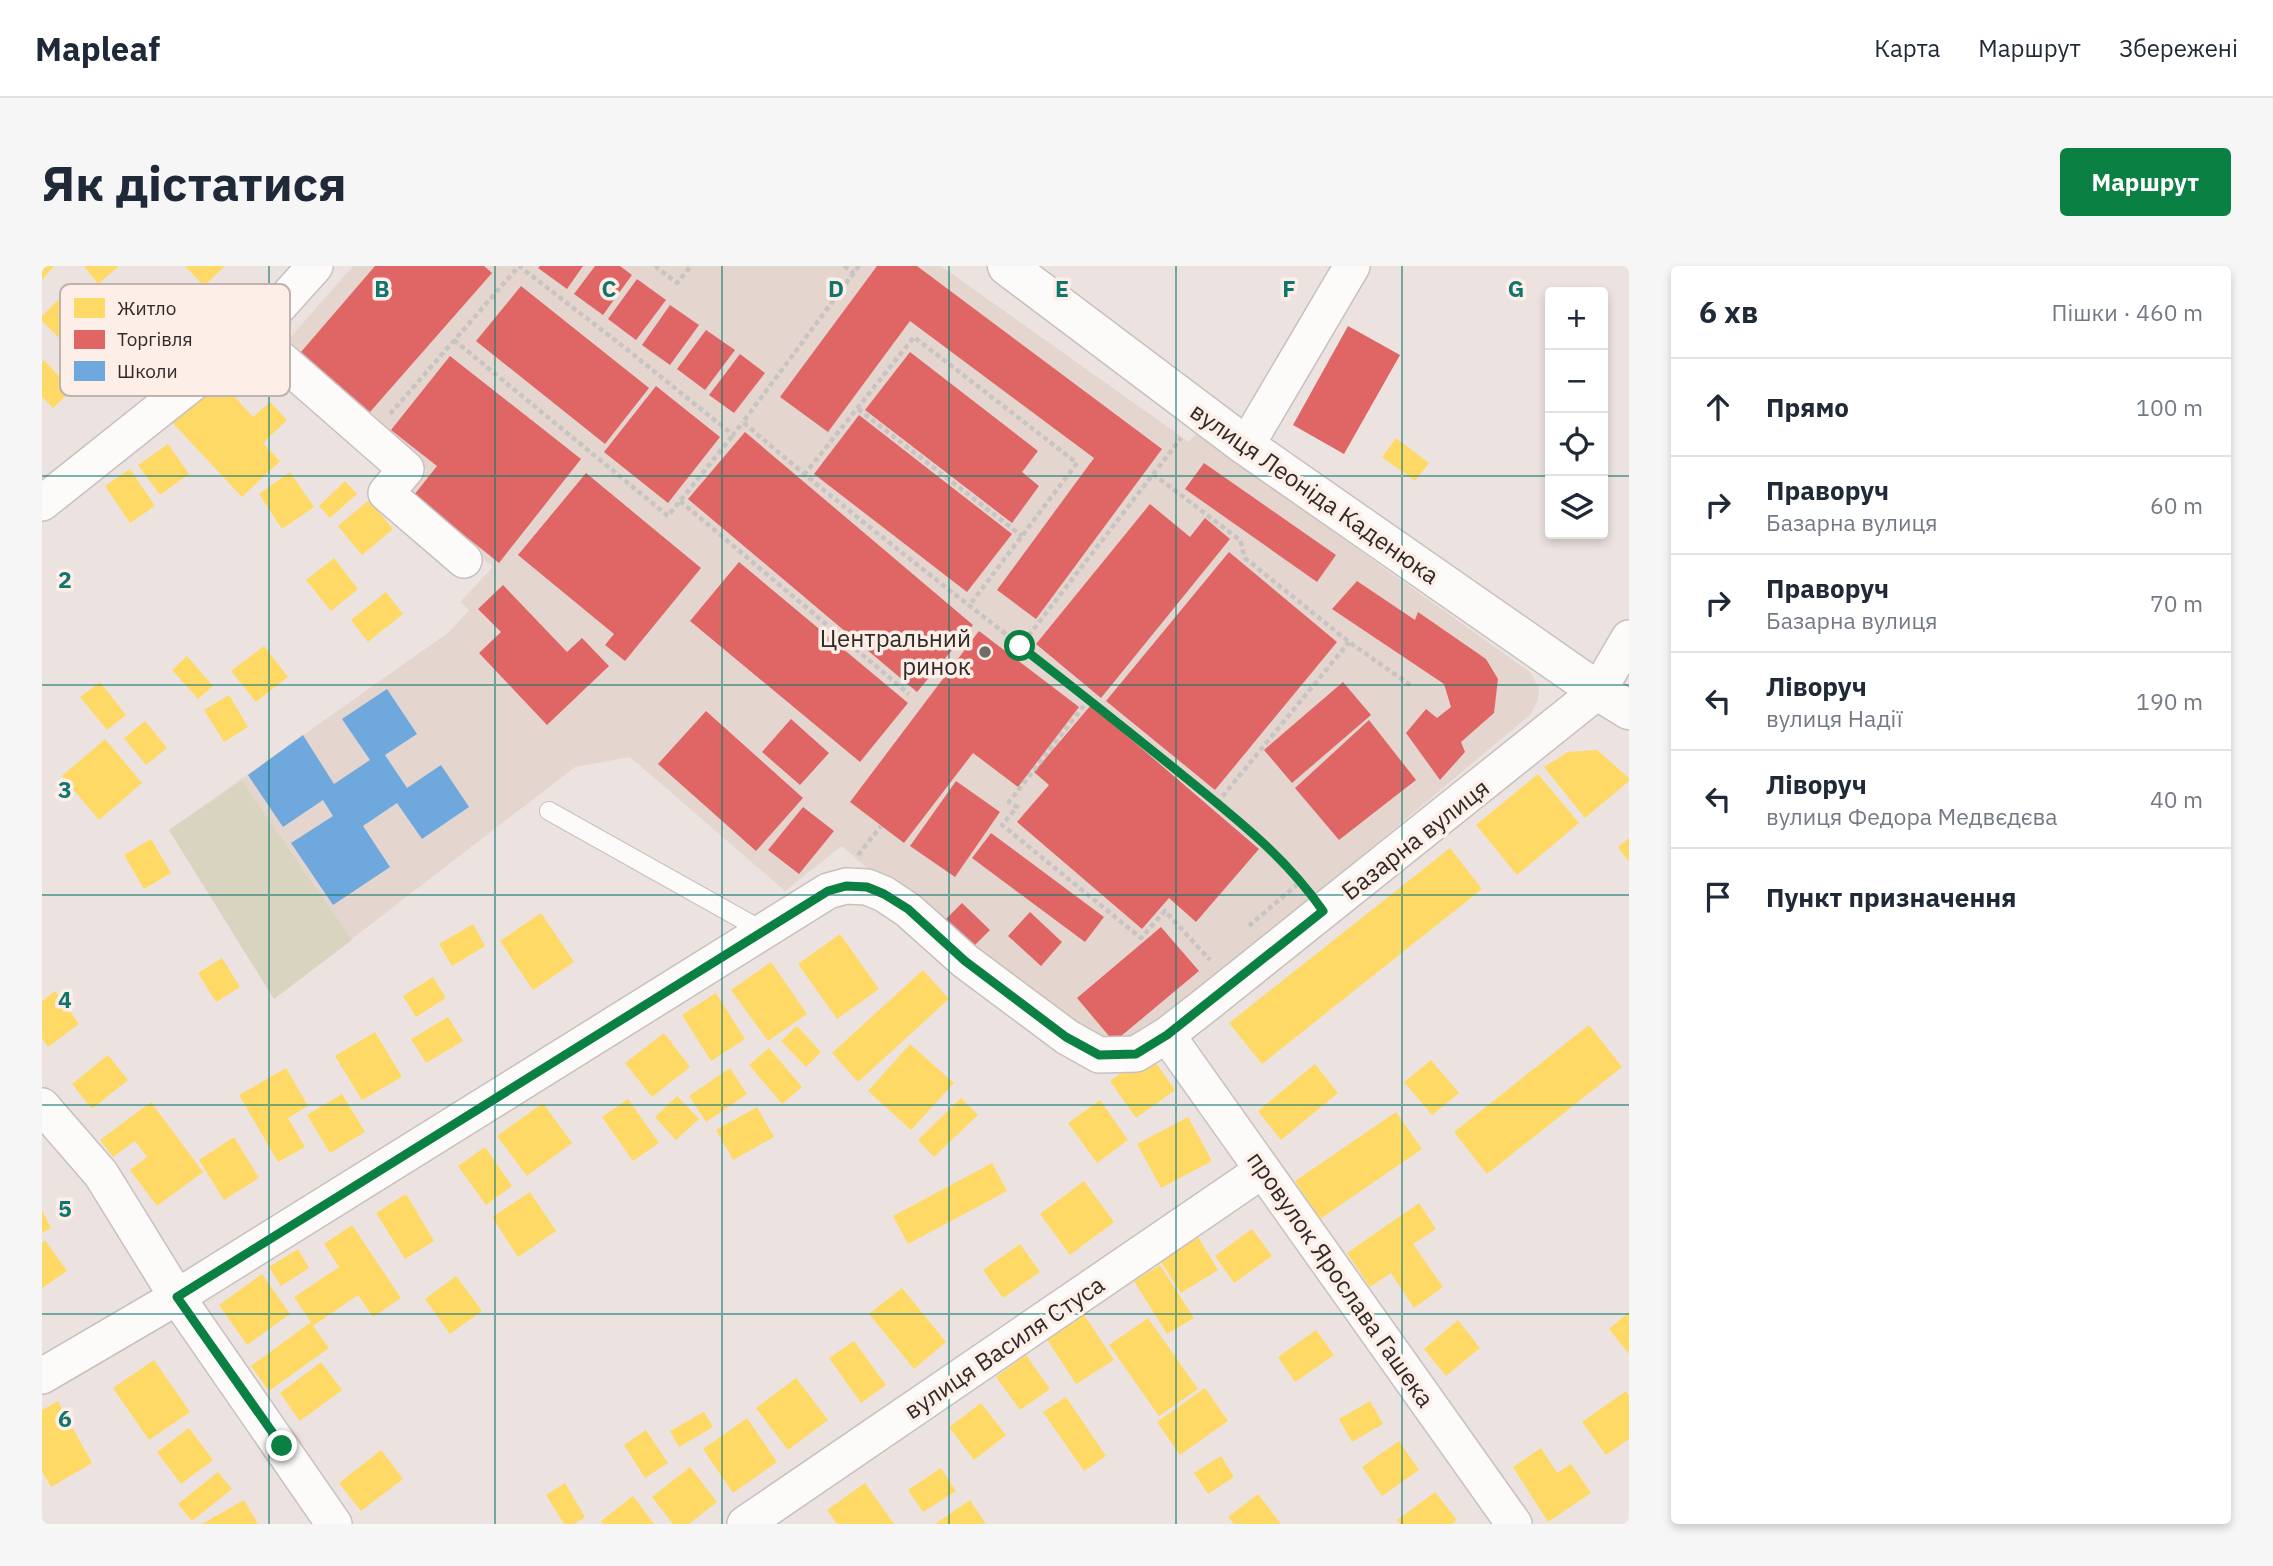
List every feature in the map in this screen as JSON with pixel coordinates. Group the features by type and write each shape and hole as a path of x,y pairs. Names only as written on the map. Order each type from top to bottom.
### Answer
{"street":[{"path":"290,294 315,266"},
{"name":"вулиця Леоніда Каденюка","path":"1007,266 1245,446 1614,701"},
{"path":"1245,446 1352,266"},
{"path":"290,368 406,469 387,493 464,561"},
{"path":"42,503 176,396"},
{"path":"1614,701 1629,638"},
{"name":"Базарна вулиця","path":"763,931 828,891 846,886 867,887 908,909 965,961 1066,1037 1099,1055 1136,1054 1167,1035 1323,911 1614,701"},
{"path":"42,1376 177,1297 763,931"},
{"name":"провулок Ярослава Гашека","path":"1167,1035 1514,1524"},
{"path":"42,1106 101,1174 177,1297 334,1524"},
{"name":"вулиця Василя Стуса","path":"745,1524 1263,1170"}],"lane":[{"path":"549,811 763,931"}],"path":[{"path":"370,438 519,266 733,435"},
{"path":"655,266 677,284 691,266"},
{"path":"844,266 854,273"},
{"path":"454,340 668,516 743,422 859,266"},
{"path":"804,475 914,337 1066,454 1077,463 969,606"},
{"path":"858,409 1022,536"},
{"path":"1013,656 1200,412"},
{"path":"743,422 804,475 1217,803 1265,844 1301,881 1323,911"},
{"path":"1153,474 1240,540 1245,558 1349,642 1413,687"},
{"path":"680,501 909,694"},
{"path":"1217,803 1349,642"},
{"path":"1089,699 1009,802 1017,807 1002,825 1141,938 1165,911 1210,960 1220,951"},
{"path":"1240,934 1301,881"}],"shaded area":[{"name":"Центральний ринок","path":"353,266 941,266 1189,442 1196,434 1530,672 1539,688 1538,700 1530,715 1137,1044 1109,1046 953,945 842,846 785,891 630,757 575,767 274,999 169,830 449,632 469,610 460,602 493,567 408,498 427,470 290,356 290,338"},
{"path":"242,781 352,940 274,999 169,830"}],"building: Житло":[{"path":"42,266 54,266 42,280"},
{"path":"84,266 119,266 98,284"},
{"path":"185,266 225,266 206,284 202,284"},
{"path":"60,298 60,339 42,321 42,316"},
{"path":"44,360 60,377 60,396 66,396 53,408 42,397"},
{"path":"192,396 234,396 253,417 270,402 287,420 263,443 280,461 242,497 168,418"},
{"path":"1396,438 1429,463 1415,481 1382,457"},
{"path":"168,444 189,474 160,495 138,465"},
{"path":"130,469 155,506 130,523 105,486"},
{"path":"290,472 314,507 282,529 259,494"},
{"path":"345,481 357,494 330,518 319,506"},
{"path":"369,500 393,529 362,555 338,526"},
{"path":"334,558 358,589 331,611 306,580"},
{"path":"386,592 403,614 368,642 351,620"},
{"path":"264,646 288,677 256,702 231,671"},
{"path":"187,656 213,686 198,699 172,670"},
{"path":"100,682 126,715 107,730 80,697"},
{"path":"229,695 248,727 224,742 204,710"},
{"path":"145,721 167,748 146,765 124,738"},
{"path":"105,739 142,783 99,820 62,776"},
{"path":"1597,750 1629,778 1629,781 1585,818 1544,767 1568,752"},
{"path":"1538,774 1579,823 1517,875 1476,825"},
{"path":"1629,838 1629,862 1618,847"},
{"path":"151,839 171,873 144,889 124,855"},
{"path":"1450,848 1482,889 1262,1064 1229,1023"},
{"path":"541,913 574,962 533,990 500,941"},
{"path":"473,924 485,946 452,966 439,944"},
{"path":"840,934 879,989 837,1019 798,964"},
{"path":"222,958 240,987 216,1002 198,973"},
{"path":"771,962 807,1014 768,1041 731,990"},
{"path":"923,970 949,999 858,1082 832,1053"},
{"path":"433,977 446,998 416,1017 403,996"},
{"path":"55,991 79,1024 48,1047 42,1038 42,1001"},
{"path":"716,993 745,1039 711,1061 682,1015"},
{"path":"448,1017 463,1041 426,1063 411,1039"},
{"path":"1589,1025 1622,1067 1487,1174 1454,1132"},
{"path":"797,1026 821,1052 806,1067 781,1041"},
{"path":"375,1032 402,1077 362,1100 335,1056"},
{"path":"664,1033 690,1067 652,1097 625,1063"},
{"path":"910,1044 954,1083 911,1130 868,1091"},
{"path":"769,1048 802,1087 782,1104 749,1065"},
{"path":"1149,1053 1175,1090 1136,1118 1110,1081"},
{"path":"108,1055 128,1080 92,1109 72,1084"},
{"path":"1431,1060 1459,1093 1432,1115 1404,1082"},
{"path":"1315,1064 1338,1093 1281,1140 1258,1111"},
{"path":"286,1068 308,1106 288,1118 305,1147 278,1162 239,1095"},
{"path":"730,1068 747,1094 706,1122 689,1096"},
{"path":"342,1094 365,1132 330,1153 307,1115"},
{"path":"677,1096 699,1119 676,1140 655,1117"},
{"path":"961,1098 978,1115 934,1157 918,1140"},
{"path":"628,1099 659,1143 633,1161 602,1117"},
{"path":"1100,1100 1128,1140 1097,1163 1068,1123"},
{"path":"151,1102 203,1172 157,1206 130,1170 147,1157 135,1141 113,1157 100,1140"},
{"path":"543,1103 572,1143 527,1176 497,1136"},
{"path":"757,1107 774,1137 733,1160 716,1130"},
{"path":"1396,1112 1422,1149 1320,1219 1295,1181"},
{"path":"1188,1117 1212,1161 1161,1188 1137,1144"},
{"path":"234,1137 259,1178 224,1200 199,1160"},
{"path":"485,1147 512,1186 486,1205 458,1166"},
{"path":"992,1163 1007,1191 908,1244 893,1216"},
{"path":"1084,1181 1114,1222 1070,1255 1040,1214"},
{"path":"530,1192 556,1231 518,1257 492,1217"},
{"path":"406,1194 434,1241 405,1259 376,1213"},
{"path":"1419,1203 1436,1229 1413,1244 1443,1287 1414,1308 1391,1273 1370,1287 1347,1253"},
{"path":"42,1210 51,1228 42,1233"},
{"path":"352,1225 401,1298 373,1317 358,1295 313,1326 329,1348 269,1391 251,1366 311,1322 294,1297 339,1267 324,1244"},
{"path":"1252,1229 1272,1256 1234,1283 1215,1256"},
{"path":"1198,1237 1218,1270 1181,1293 1160,1260"},
{"path":"45,1240 67,1271 42,1288 42,1243"},
{"path":"1020,1244 1040,1272 1003,1298 983,1270"},
{"path":"298,1249 309,1268 281,1286 269,1267"},
{"path":"1160,1265 1194,1318 1167,1334 1134,1281"},
{"path":"262,1274 290,1314 247,1345 219,1305"},
{"path":"456,1276 482,1311 450,1334 425,1299"},
{"path":"902,1288 946,1342 914,1369 869,1314"},
{"path":"1081,1310 1114,1360 1076,1384 1044,1335"},
{"path":"1629,1312 1629,1354 1609,1329"},
{"path":"1148,1318 1198,1389 1159,1416 1109,1345"},
{"path":"1458,1320 1480,1348 1446,1376 1424,1349"},
{"path":"1316,1330 1334,1355 1295,1382 1278,1357"},
{"path":"854,1341 886,1385 861,1403 829,1358"},
{"path":"1026,1355 1050,1389 1020,1410 996,1377"},
{"path":"154,1360 190,1412 149,1440 113,1388"},
{"path":"321,1362 342,1390 300,1421 280,1393"},
{"path":"796,1378 828,1420 788,1450 756,1408"},
{"path":"1205,1388 1228,1421 1180,1455 1157,1422"},
{"path":"1626,1391 1629,1396 1629,1439 1606,1455 1582,1422"},
{"path":"1066,1397 1106,1456 1084,1471 1043,1412"},
{"path":"58,1401 92,1463 51,1487 42,1471 42,1410"},
{"path":"1370,1401 1383,1424 1352,1442 1339,1419"},
{"path":"981,1403 1006,1435 974,1460 949,1427"},
{"path":"704,1412 713,1427 679,1447 670,1431"},
{"path":"747,1418 777,1462 733,1493 703,1449"},
{"path":"189,1428 213,1460 181,1484 157,1452"},
{"path":"646,1430 668,1463 645,1478 624,1445"},
{"path":"1399,1441 1419,1470 1382,1496 1362,1467"},
{"path":"1541,1448 1557,1473 1571,1464 1591,1493 1548,1522 1513,1467"},
{"path":"381,1450 403,1479 361,1511 339,1483"},
{"path":"1221,1456 1234,1477 1208,1494 1194,1473"},
{"path":"690,1467 717,1502 689,1524 673,1524 652,1497"},
{"path":"941,1468 956,1491 923,1512 908,1490"},
{"path":"218,1472 232,1489 192,1521 178,1504"},
{"path":"565,1483 585,1517 574,1524 564,1524 546,1495"},
{"path":"865,1483 894,1524 837,1524 827,1510"},
{"path":"1435,1492 1457,1520 1452,1524 1400,1524 1397,1520"},
{"path":"1258,1494 1281,1524 1234,1524 1228,1517"},
{"path":"633,1496 654,1524 603,1524 601,1521"},
{"path":"244,1500 258,1524 202,1524"},
{"path":"970,1500 986,1524 935,1524"}],"building: Торгівля":[{"path":"375,266 484,266 492,273 370,412 301,352"},
{"path":"583,266 567,289 538,268"},
{"path":"595,266 620,266 632,275 603,315 574,294"},
{"path":"877,266 917,266 1162,449 1036,619 997,590 1094,458 910,321 828,432 780,397"},
{"path":"637,279 666,300 636,340 608,319"},
{"path":"521,286 649,388 605,444 476,341"},
{"path":"670,305 699,325 670,365 642,345"},
{"path":"1348,326 1400,355 1344,454 1293,425"},
{"path":"706,330 735,350 705,390 677,369"},
{"path":"910,352 1038,451 1022,472 1039,486 1012,523 865,410"},
{"path":"740,354 765,373 734,413 709,395"},
{"path":"450,356 581,459 499,563 414,495 437,466 391,430"},
{"path":"656,386 720,437 668,503 604,452"},
{"path":"859,415 1012,534 967,592 814,474"},
{"path":"745,432 973,625 917,692 688,499"},
{"path":"1204,463 1336,555 1317,582 1185,489"},
{"path":"586,473 701,568 625,661 605,645 614,634 518,555"},
{"path":"1150,504 1190,537 1205,518 1230,539 1101,698 1036,644"},
{"path":"1229,552 1337,642 1215,790 1106,701"},
{"path":"739,562 908,703 860,762 690,621"},
{"path":"1357,581 1415,620 1418,612 1486,659 1498,679 1494,713 1461,742 1465,752 1440,780 1406,733 1426,709 1437,718 1451,707 1444,684 1332,609"},
{"path":"503,585 567,652 582,638 609,666 547,725 479,653 501,632 478,609"},
{"path":"979,631 1079,707 1018,787 973,753 904,843 850,802"},
{"path":"1343,682 1371,715 1292,783 1264,750"},
{"path":"1091,705 1259,849 1196,922 1169,898 1142,929 1017,822 1049,785 1034,772"},
{"path":"706,711 803,798 756,851 658,764"},
{"path":"791,719 829,753 800,785 762,752"},
{"path":"1369,720 1416,780 1339,840 1295,788"},
{"path":"956,781 1000,812 955,877 910,846"},
{"path":"803,807 834,831 799,874 768,850"},
{"path":"991,833 1104,917 1085,942 972,858"},
{"path":"962,903 990,930 969,951 942,923"},
{"path":"1030,912 1062,942 1041,966 1008,936"},
{"path":"1161,927 1199,971 1114,1042 1077,998"}],"building: Школи":[{"path":"387,689 417,734 385,755 407,788 441,765 469,807 422,839 397,803 363,826 390,867 333,905 291,843 333,816 323,800 283,827 248,775 303,735 334,784 370,760 342,719"}],"place":[{"name":"Центральний ринок","path":"985,652"}],"route":[{"path":"282,1446 177,1297 828,891 846,886 867,887 884,894 908,909 965,961 1066,1037 1099,1055 1136,1054 1167,1035 1323,911 1301,881 1265,844 1099,707 1020,646"}]}
